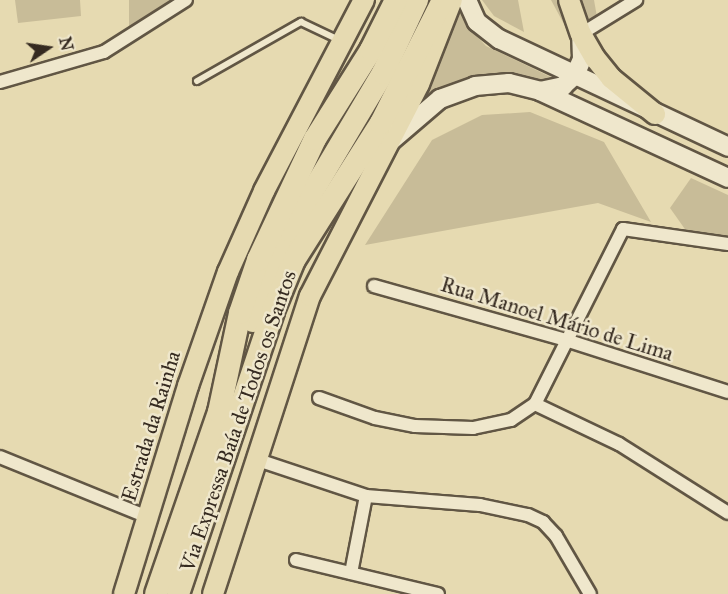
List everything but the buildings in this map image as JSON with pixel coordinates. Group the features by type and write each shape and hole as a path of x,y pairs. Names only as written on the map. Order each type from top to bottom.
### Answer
{"highway":[{"name":"Via Expressa Baía de Todos os Santos","path":"156,594 219,412 247,289 315,139 370,50 396,0"},
{"path":"219,412 289,231 383,73 417,0"},
{"path":"294,260 331,183 406,53 426,0"},
{"name":"Via Expressa Baía de Todos os Santos","path":"178,594 273,311 294,260 381,123 443,0"}],"main road":[{"path":"228,272 264,191 364,0"},
{"name":"Via Expressa Baía de Todos os Santos","path":"213,594 310,297 434,52 452,0"},
{"path":"569,0 581,34 611,78 655,114"},
{"path":"228,272 291,171 315,139"},
{"name":"Estrada da Rainha","path":"137,552 228,272"},
{"path":"124,594 137,552"}],"street":[{"path":"0,82 104,52 186,0"},
{"path":"467,0 477,22 499,39 728,147"},
{"path":"540,91 563,86 575,75 582,59 581,34 636,0"},
{"path":"389,142 440,99 456,92 490,83 524,85 728,178"},
{"path":"320,398 375,418 447,428 495,425 525,414 535,404 623,229 728,244"},
{"name":"Rua Manoel Mário de Lima","path":"374,285 566,340 728,392"},
{"path":"535,404 619,444 728,513"},
{"path":"0,457 148,517"},
{"path":"258,460 366,496 480,505 543,522 567,552 590,594"},
{"path":"351,573 366,496"},
{"name":"Estrada da Rainha","path":"117,594 137,552"},
{"path":"296,560 438,594"}],"lane":[{"path":"197,81 301,22 343,41"}],"shaded area":[{"path":"15,0 80,0 81,16 18,23"},
{"path":"129,0 174,0 129,29"},
{"path":"482,0 518,0 524,32 494,16"},
{"path":"551,0 561,0 572,39"},
{"path":"577,0 594,0 597,17 583,21"},
{"path":"462,7 470,29 486,46 559,81 546,84 493,76 412,111"},
{"path":"530,112 604,142 651,222 598,203 365,245 432,140 482,115"},
{"path":"691,178 728,195 728,238 687,232 670,208"}]}
